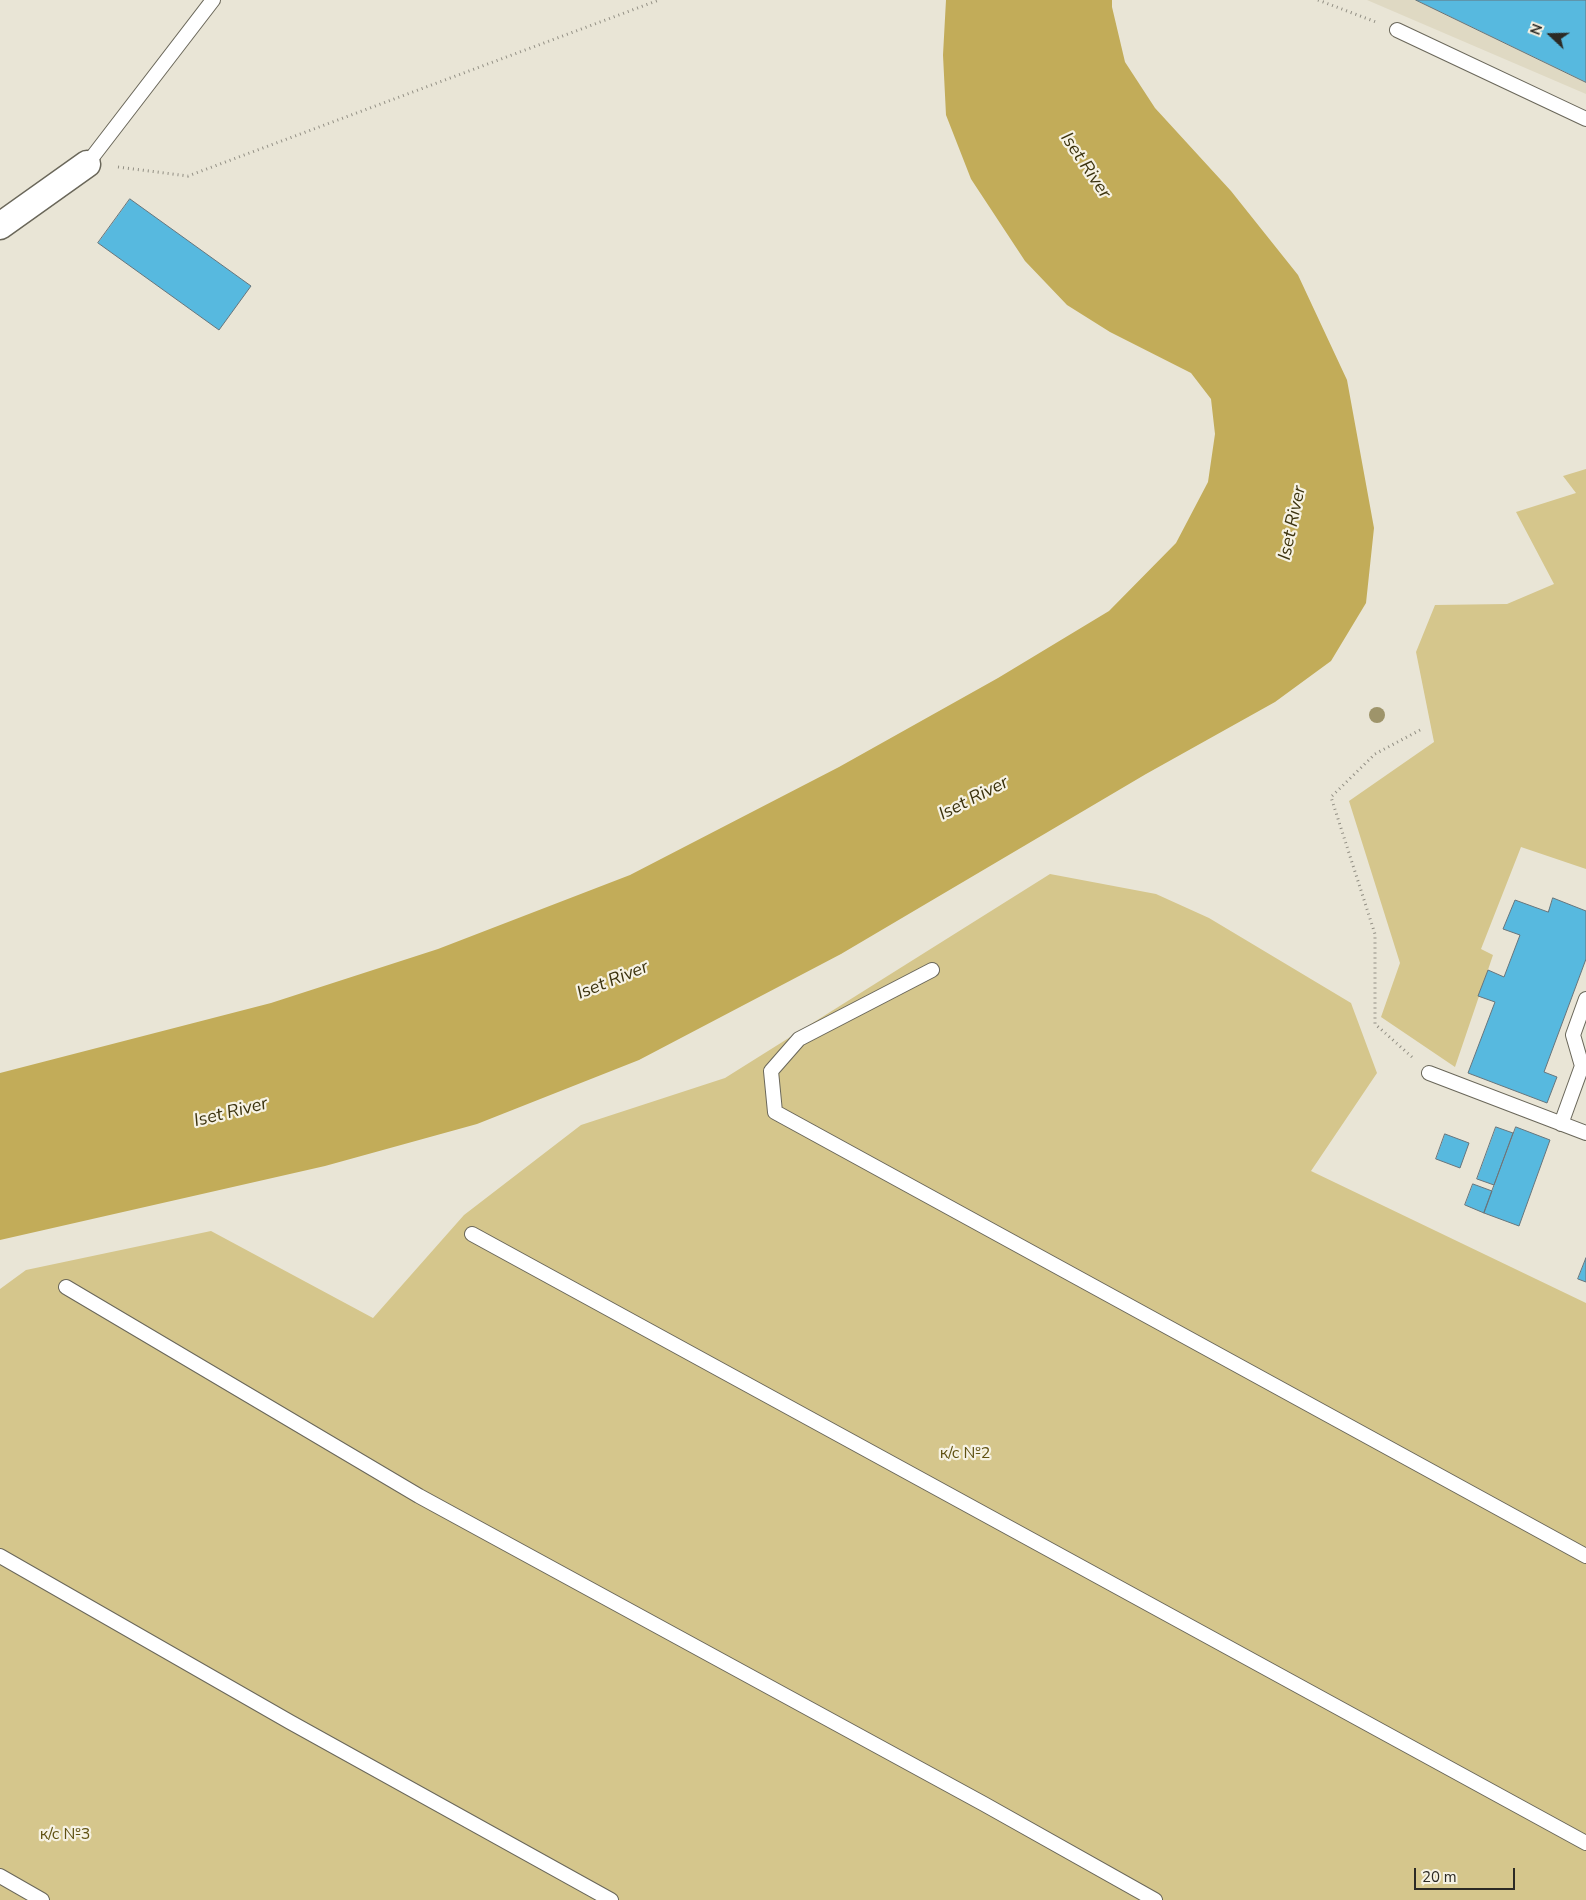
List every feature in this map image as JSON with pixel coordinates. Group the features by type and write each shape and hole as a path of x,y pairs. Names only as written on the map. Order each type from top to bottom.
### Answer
{"street":[{"path":"0,226 87,164"}],"lane":[{"path":"87,164 213,0"},
{"path":"1397,30 1586,119"},
{"path":"932,970 799,1038 771,1070 775,1112 1586,1556"},
{"path":"1561,1124 1582,1066 1574,1035 1586,999"},
{"path":"1429,1073 1586,1133"},
{"path":"472,1234 1586,1843"},
{"path":"66,1287 419,1496 976,1799 1155,1900"},
{"path":"0,1556 290,1722 611,1900"},
{"path":"0,1876 42,1900"}],"path":[{"path":"87,164 188,176 659,0"},
{"path":"1318,0 1397,30"},
{"path":"1422,729 1375,754 1331,797 1375,934 1375,1024 1429,1073"}],"shaded area":[{"path":"1367,0 1586,0 1586,94"}],"green space":[{"path":"1586,469 1586,869 1521,847 1481,949 1493,955 1455,1067 1381,1017 1400,963 1349,801 1434,742 1416,652 1435,605 1507,604 1554,584 1516,512 1576,493 1563,476"},
{"name":"к/с №2","path":"1050,874 1156,894 1209,918 1351,1003 1377,1073 1311,1171 1586,1303 1586,1900 0,1900 0,1289 26,1270 211,1231 373,1318 464,1215 581,1125 725,1078"}],"water":[{"name":"Iset River","path":"946,0 1112,0 1125,62 1155,108 1231,191 1298,275 1347,380 1374,528 1366,603 1331,661 1275,702 1146,774 841,954 639,1060 477,1124 325,1166 0,1240 0,1073 271,1003 438,949 630,875 839,767 998,678 1109,611 1176,543 1208,482 1215,434 1211,399 1191,373 1110,332 1067,305 1025,261 971,179 946,115 943,55"}],"building":[{"path":"1416,0 1586,0 1586,82"},
{"path":"130,199 251,286 219,330 98,243"},
{"path":"1553,898 1586,911 1586,959 1544,1072 1557,1077 1547,1103 1468,1073 1495,1002 1478,996 1488,970 1504,977 1520,935 1503,929 1515,900 1548,912"},
{"path":"1496,1127 1513,1133 1494,1185 1477,1179"},
{"path":"1516,1127 1550,1140 1519,1226 1484,1213"},
{"path":"1445,1134 1469,1143 1460,1168 1436,1159"},
{"path":"1473,1184 1492,1191 1484,1213 1465,1205"},
{"path":"1586,1258 1586,1282 1578,1279"}],"park label":[{"name":"к/с №3","path":"65,1835"}]}
